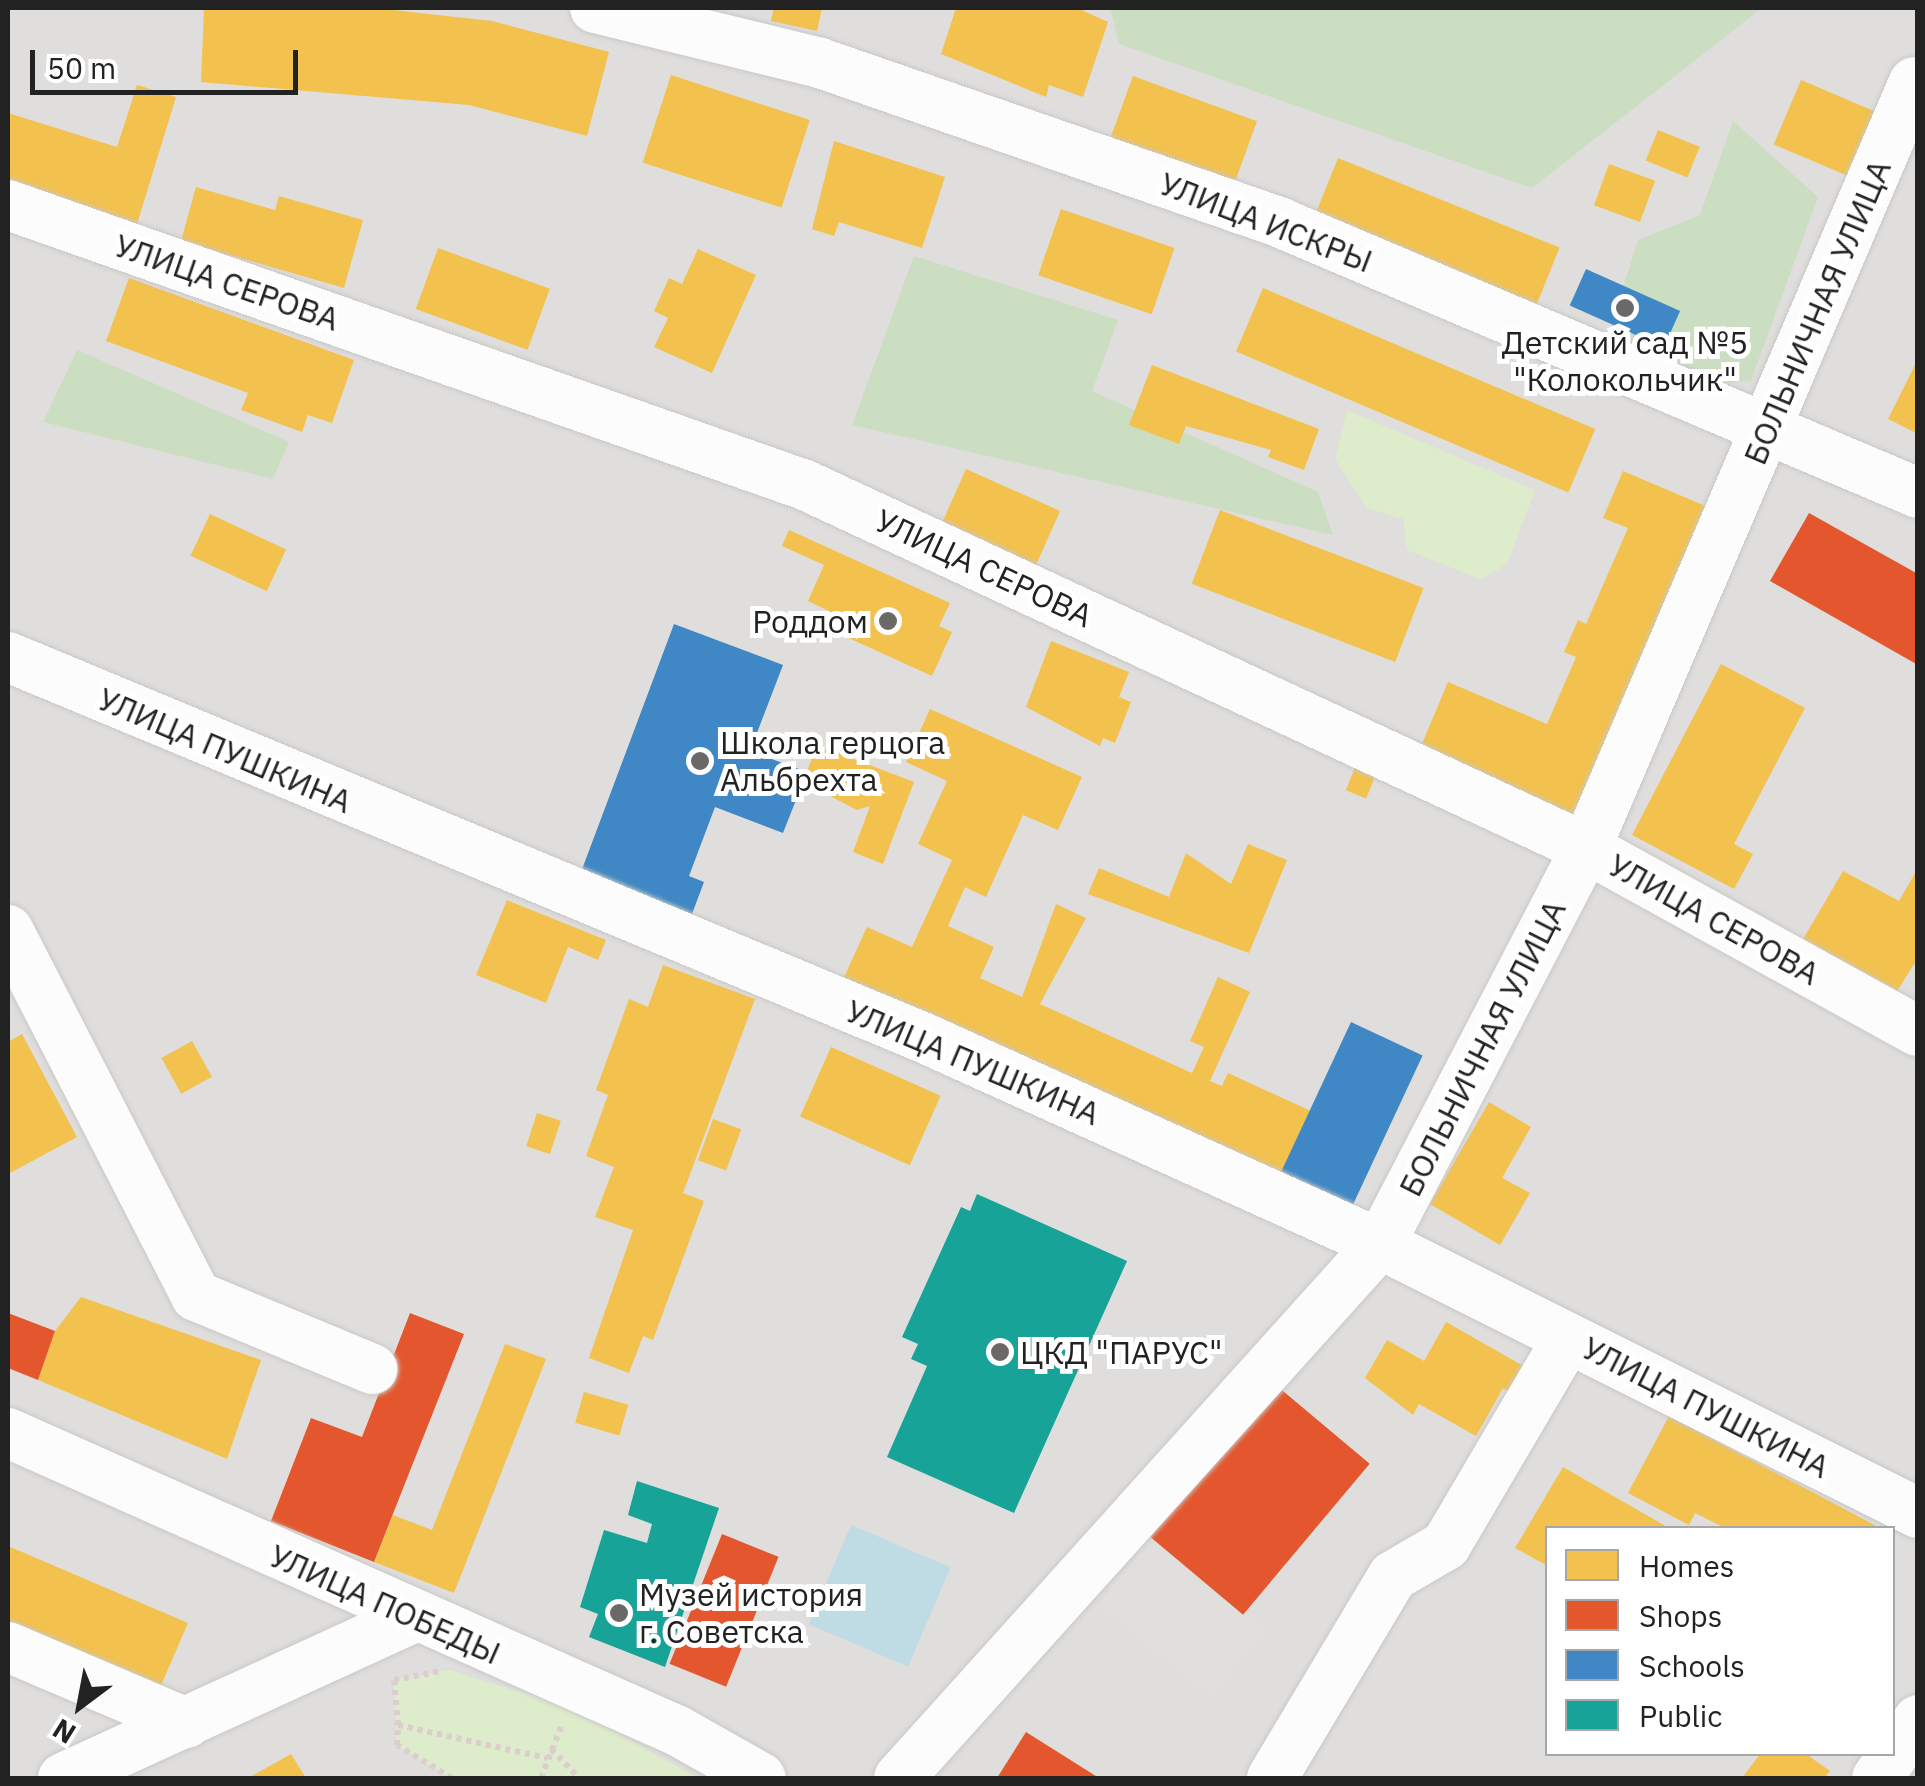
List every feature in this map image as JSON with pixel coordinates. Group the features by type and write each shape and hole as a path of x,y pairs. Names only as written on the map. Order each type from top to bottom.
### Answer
{"street":[{"name":"УЛИЦА ИСКРЫ","path":"595,8 820,63 1281,223 1918,493"},
{"name":"БОЛЬНИЧНАЯ УЛИЦА","path":"899,1778 1380,1244 1586,848 1914,82"},
{"name":"УЛИЦА СЕРОВА","path":"8,205 806,485 1586,848 1918,1032"},
{"name":"УЛИЦА ПУШКИНА","path":"8,657 922,1037 1380,1244 1918,1512"},
{"path":"8,930 196,1296 372,1369"},
{"path":"1272,1778 1393,1576 1446,1544 1568,1338"},
{"name":"УЛИЦА ПОБЕДЫ","path":"8,1433 413,1618 678,1731 761,1778"},
{"path":"63,1778 413,1618"},
{"path":"8,1647 186,1723"},
{"path":"1895,1753 1918,1720"},
{"path":"1877,1778 1893,1756"}],"path":[{"path":"449,1670 394,1680 397,1744 452,1778"},
{"path":"398,1725 547,1758"},
{"path":"542,1778 551,1749 579,1778"}],"shaded area":[{"path":"8,8 1917,8 1917,1778 8,1778"},
{"path":"1152,1538 1265,1630 1212,1696 1099,1604"}],"green space":[{"path":"1110,8 1762,8 1532,188 1119,44"},
{"path":"1733,121 1818,197 1751,381 1590,394 1638,240 1700,215"},
{"path":"914,256 1118,320 1092,391 1318,492 1333,535 852,425"},
{"path":"77,350 289,442 273,479 43,422"},
{"path":"1347,410 1535,490 1507,564 1480,579 1407,550 1403,519 1367,508 1335,459"},
{"path":"449,1670 569,1707 698,1778 452,1778 397,1745 394,1680"}],"water":[{"path":"851,1525 950,1567 908,1667 809,1624"}],"building: Homes":[{"path":"204,8 375,8 492,21 609,52 587,136 469,105 201,82"},
{"path":"774,8 822,8 817,31 771,21"},
{"path":"956,8 1077,8 1108,22 1083,97 1049,85 1046,97 941,54"},
{"path":"671,75 810,120 781,208 643,162"},
{"path":"1133,76 1257,121 1232,189 1108,144"},
{"path":"1801,80 1882,114 1855,179 1774,144"},
{"path":"137,85 176,97 137,224 8,184 8,113 117,147"},
{"path":"1658,130 1700,147 1687,177 1646,161"},
{"path":"834,141 945,177 922,248 839,222 834,236 812,229"},
{"path":"1338,158 1560,248 1536,306 1314,216"},
{"path":"1609,164 1655,181 1640,222 1594,205"},
{"path":"196,187 275,210 279,196 363,220 344,288 181,241"},
{"path":"1061,209 1174,248 1152,314 1038,275"},
{"path":"438,248 550,289 528,350 416,309"},
{"path":"698,249 756,275 712,373 654,347 668,318 654,311 669,278 682,284"},
{"path":"129,278 354,360 332,423 308,415 302,432 241,410 248,393 106,341"},
{"path":"1263,288 1595,429 1568,493 1236,352"},
{"path":"1918,359 1918,434 1888,419"},
{"path":"1152,365 1319,429 1304,470 1268,457 1271,450 1186,426 1179,444 1129,425"},
{"path":"966,469 1060,511 1035,568 941,526"},
{"path":"1623,471 1717,511 1584,823 1418,753 1448,682 1547,724 1576,657 1564,652 1578,620 1586,624 1628,528 1603,518"},
{"path":"1220,510 1424,588 1395,662 1192,584"},
{"path":"210,514 286,549 267,591 191,556"},
{"name":"Роддом","path":"789,530 950,603 939,626 952,632 932,676 831,630 837,615 808,601 824,565 782,546"},
{"path":"1051,641 1129,672 1119,697 1131,702 1115,743 1103,738 1100,746 1026,707"},
{"path":"1721,664 1805,708 1734,844 1753,854 1734,889 1632,835"},
{"path":"930,709 1082,777 1058,830 1023,815 986,897 965,887 948,926 994,947 980,978 1022,997 1056,904 1086,918 1040,1004 1192,1073 1204,1047 1190,1041 1218,977 1250,992 1210,1081 1222,1086 1228,1073 1311,1111 1280,1181 841,984 867,927 912,947 952,860 918,844 947,781 906,762"},
{"path":"817,745 914,782 883,864 853,852 870,806 857,810 803,782"},
{"path":"1360,755 1380,763 1366,798 1346,790"},
{"path":"1248,844 1287,860 1249,953 1088,894 1099,868 1169,897 1186,853 1231,884"},
{"path":"1918,868 1918,958 1897,991 1802,941 1843,871 1899,901"},
{"path":"507,900 606,940 598,960 568,947 546,1003 476,975"},
{"path":"663,965 755,999 683,1193 704,1201 653,1340 643,1336 629,1373 589,1358 633,1230 595,1217 614,1167 586,1156 608,1095 596,1090 629,999 648,1007"},
{"path":"22,1034 77,1137 8,1174 8,1042"},
{"path":"192,1041 212,1077 181,1094 161,1058"},
{"path":"831,1047 941,1096 910,1165 800,1116"},
{"path":"1489,1102 1531,1127 1502,1178 1530,1193 1500,1245 1430,1204"},
{"path":"537,1113 561,1121 550,1154 526,1146"},
{"path":"713,1119 741,1129 726,1171 698,1160"},
{"path":"81,1297 261,1360 227,1459 38,1380 55,1331"},
{"path":"1446,1322 1532,1371 1518,1396 1503,1388 1476,1436 1419,1404 1413,1415 1365,1378 1387,1340 1424,1361"},
{"path":"505,1344 546,1359 454,1593 374,1562 393,1515 432,1530"},
{"path":"584,1392 628,1405 619,1435 575,1423"},
{"path":"1669,1416 1876,1526 1721,1526 1695,1513 1689,1525 1628,1493"},
{"path":"1563,1467 1666,1526 1545,1526 1545,1564 1515,1548"},
{"path":"8,1546 188,1623 159,1690 8,1625"},
{"path":"291,1754 306,1778 248,1778"},
{"path":"1758,1756 1809,1756 1830,1771 1824,1778 1742,1778"}],"building: Shops":[{"path":"1809,513 1918,574 1918,665 1770,581"},
{"path":"8,1313 55,1331 38,1380 8,1368"},
{"path":"410,1313 464,1334 374,1562 271,1521 311,1418 362,1437"},
{"path":"1277,1386 1370,1464 1243,1615 1150,1537"},
{"path":"722,1534 779,1557 726,1687 670,1664"},
{"path":"1026,1732 1099,1778 997,1778"}],"building: Schools":[{"name":"Детский сад №5 \"Колокольчик\"","path":"1586,269 1680,311 1664,347 1570,306"},
{"name":"Школа герцога Альбрехта","path":"674,624 783,665 750,751 807,772 783,833 715,807 689,876 704,882 692,914 581,872"},
{"path":"1351,1022 1423,1055 1349,1213 1277,1180"}],"building: Public":[{"name":"ЦКД \"ПАРУС\"","path":"977,1194 1127,1261 1014,1513 887,1457 927,1366 911,1359 918,1344 902,1337 961,1207 970,1211"},
{"path":"637,1481 719,1508 665,1667 589,1637 598,1614 580,1607 604,1530 647,1543 652,1524 628,1515"}],"place":[{"name":"Детский сад №5 \"Колокольчик\"","path":"1625,308"},
{"name":"Роддом","path":"888,621"},
{"name":"Школа герцога Альбрехта","path":"700,761"},
{"name":"ЦКД \"ПАРУС\"","path":"1000,1352"},
{"name":"Музей история г. Советска","path":"619,1613"}]}
